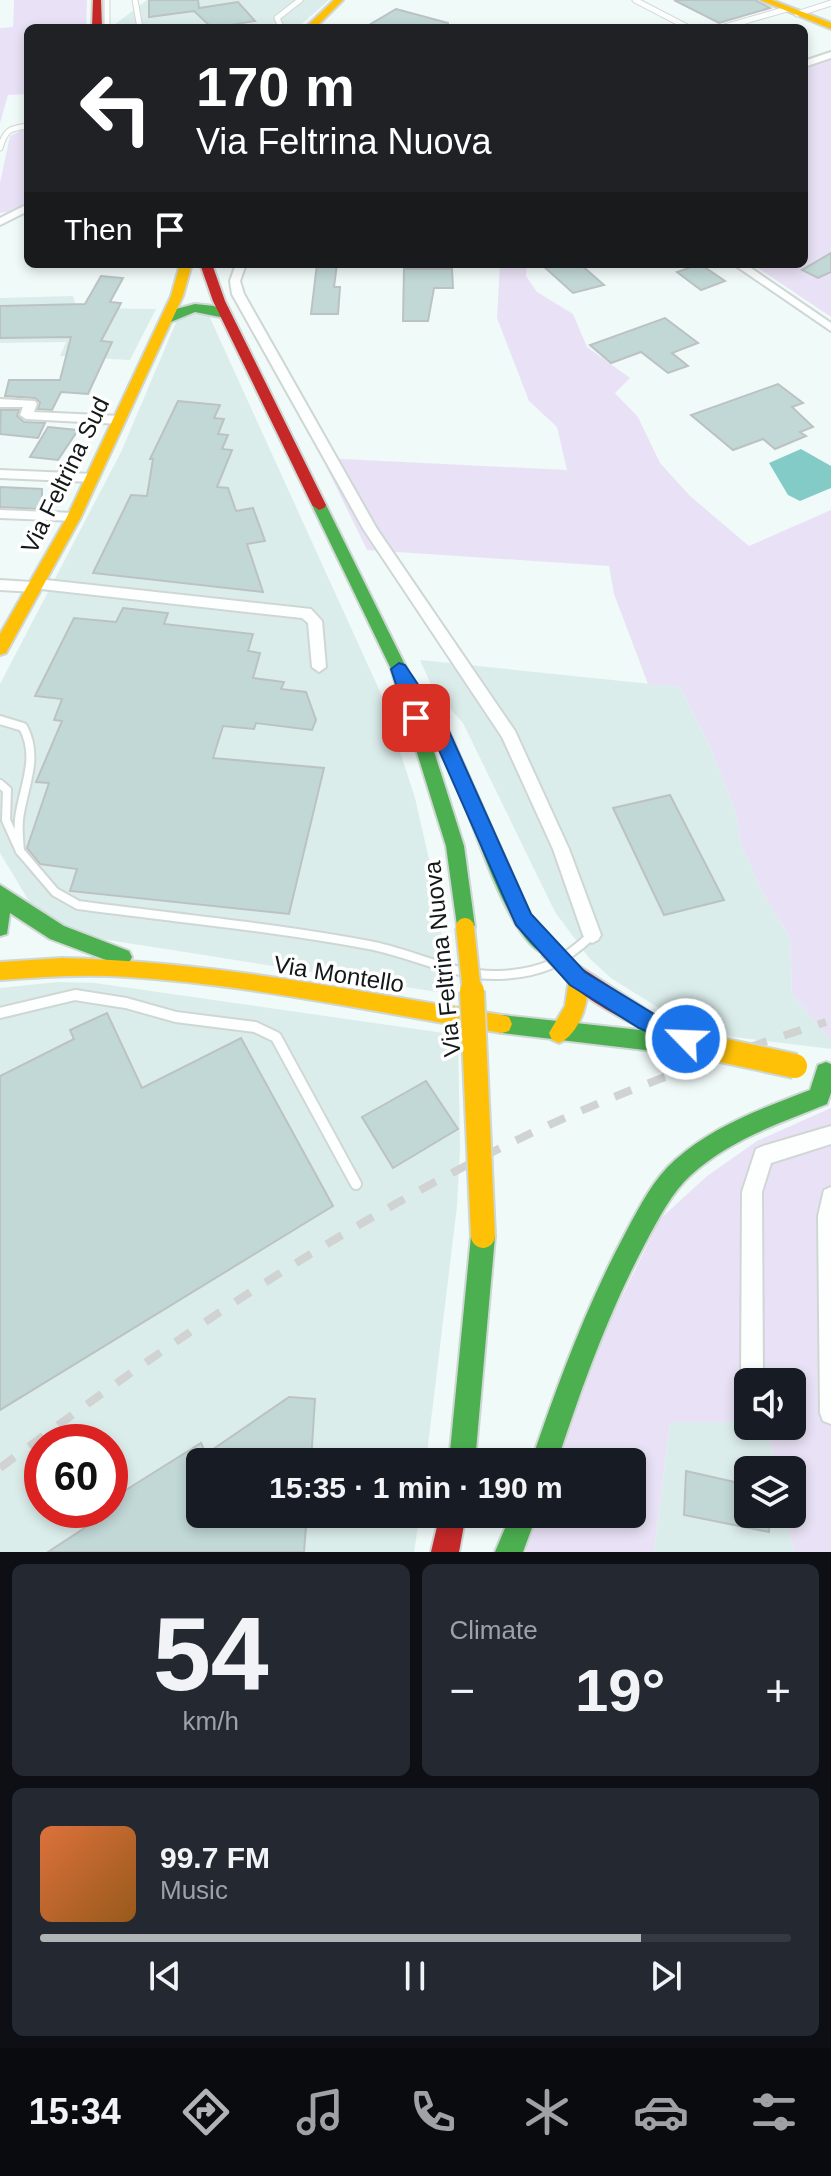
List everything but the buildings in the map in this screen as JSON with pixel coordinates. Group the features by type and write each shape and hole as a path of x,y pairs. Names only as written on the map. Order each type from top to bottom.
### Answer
{"main road":[{"path":"97,0 97,24"},
{"path":"314,24 339,0"},
{"path":"764,0 831,26"},
{"name":"Via Feltrina Sud","path":"0,649 93,478 166,320 185,268"},
{"name":"Via Feltrina Nuova","path":"208,268 225,314 399,669 455,846 474,1007 483,1236 463,1448"},
{"path":"166,320 179,310 192,307 225,314"},
{"path":"399,669 439,729 523,919 572,973 665,1031 714,1049"},
{"name":"Via Montello","path":"0,893 25,917 55,934 159,968"},
{"path":"0,912 0,928"},
{"name":"Via Montello","path":"0,971 84,964 159,968 559,1033 714,1049 830,1072"},
{"path":"559,1033 572,1019 578,999 572,973"},
{"path":"549,1448 596,1318 626,1252 682,1168 714,1144 756,1122 819,1097 830,1072"},
{"path":"445,1552 450,1528"},
{"path":"509,1552 518,1528"}],"street":[{"path":"808,63 830,56"},
{"path":"0,222 24,209"},
{"path":"0,222 24,219"},
{"path":"240,268 235,281 238,294 325,452 379,542 509,735 561,849 592,935"},
{"path":"744,268 831,328"},
{"path":"0,403 31,404 26,415 120,420"},
{"path":"0,474 93,478"},
{"path":"0,514 74,517"},
{"path":"0,585 306,613 315,621 319,667"},
{"path":"752,1368 752,1192 763,1156 831,1135"},
{"path":"831,1197 828,1216 831,1413"}],"lane":[{"path":"107,0 107,24"},
{"path":"135,0 139,24"},
{"path":"280,24 277,18 300,0"},
{"path":"635,0 681,24"},
{"path":"739,24 831,3"},
{"path":"0,148 4,133 11,128 24,126"},
{"path":"0,720 23,727 31,741 28,778 19,815 20,851"},
{"path":"0,784 7,790 8,829 20,851 55,892 78,905 372,945 446,968 497,975 541,970 570,956 592,935"},
{"path":"0,1013 75,995 126,1003 176,1017 255,1027 276,1037 356,1184"}],"shaded area":[{"path":"14,0 87,0 86,24 24,24 24,94 8,95 0,123 0,28 13,27"},
{"path":"147,0 329,0 302,24 115,24"},
{"path":"831,59 831,317 758,268 808,268 808,67"},
{"path":"24,129 24,205 14,211 0,213 0,183 10,136"},
{"path":"500,268 527,268 526,276 537,292 573,314 587,347 630,378 615,393 638,417 660,463 690,496 749,546 831,510 831,1041 792,994 790,938 762,892 740,842 736,813 710,747 680,687 648,684 614,594 609,566 367,550 322,458 567,470 557,427 529,401 497,318"},
{"path":"73,296 77,308 156,309 130,360 60,356 66,342 0,343 0,298"},
{"path":"206,309 382,696 415,798 440,907 444,993 51,931 0,853 0,684 121,452 180,313"},
{"path":"420,660 680,687 710,747 736,813 740,842 762,892 790,938 792,994 831,1041 831,1049 726,1036 689,1027 611,978 589,958 555,912 463,723 434,691"},
{"path":"58,982 95,983 458,1035 460,1148 457,1206 428,1448 186,1448 186,1528 418,1528 414,1552 0,1552 0,988"},
{"path":"831,1108 831,1552 794,1552 789,1528 806,1528 806,1456 773,1456 770,1440 806,1440 806,1368 734,1368 734,1422 670,1422 654,1552 526,1552 529,1528 646,1528 646,1448 548,1448 660,1219 707,1176 757,1141"},
{"path":"670,1422 734,1422 734,1440 770,1440 773,1456 734,1456 734,1528 789,1528 794,1552 654,1552"}],"water":[{"path":"801,449 831,466 831,488 800,501 788,495 769,463"}],"railway":[{"path":"0,1468 188,1333 318,1250 452,1173 521,1138 633,1089 826,1022"}],"traffic: fast":[{"path":"166,320 195,308 225,314"},
{"path":"319,505 399,669 455,846 465,927"},
{"path":"421,702 439,729 523,919 548,948"},
{"path":"0,893 57,932 122,957"},
{"path":"0,912 0,928"},
{"path":"502,1024 695,1046"},
{"path":"549,1448 600,1312 627,1254 666,1186 684,1166 715,1144 748,1126 819,1097 826,1072"},
{"path":"463,1448 483,1236"},
{"path":"509,1552 518,1528"}],"traffic: slow":[{"path":"314,24 339,0"},
{"path":"764,0 831,26"},
{"path":"0,649 74,517 177,296 185,268"},
{"path":"465,927 474,1007 483,1236"},
{"path":"548,948 568,968"},
{"path":"0,971 62,967 188,973 315,991 502,1024"},
{"path":"559,1033 575,1008 577,978"},
{"path":"721,1050 795,1066"}],"traffic: jam":[{"path":"97,0 97,24"},
{"path":"207,268 219,301 319,505"},
{"path":"568,968 577,978 646,1021 708,1047"},
{"path":"445,1552 450,1528"}],"route":[{"path":"416,718 399,669 439,729 523,919 577,978 601,990 646,1021 686,1039"}]}
